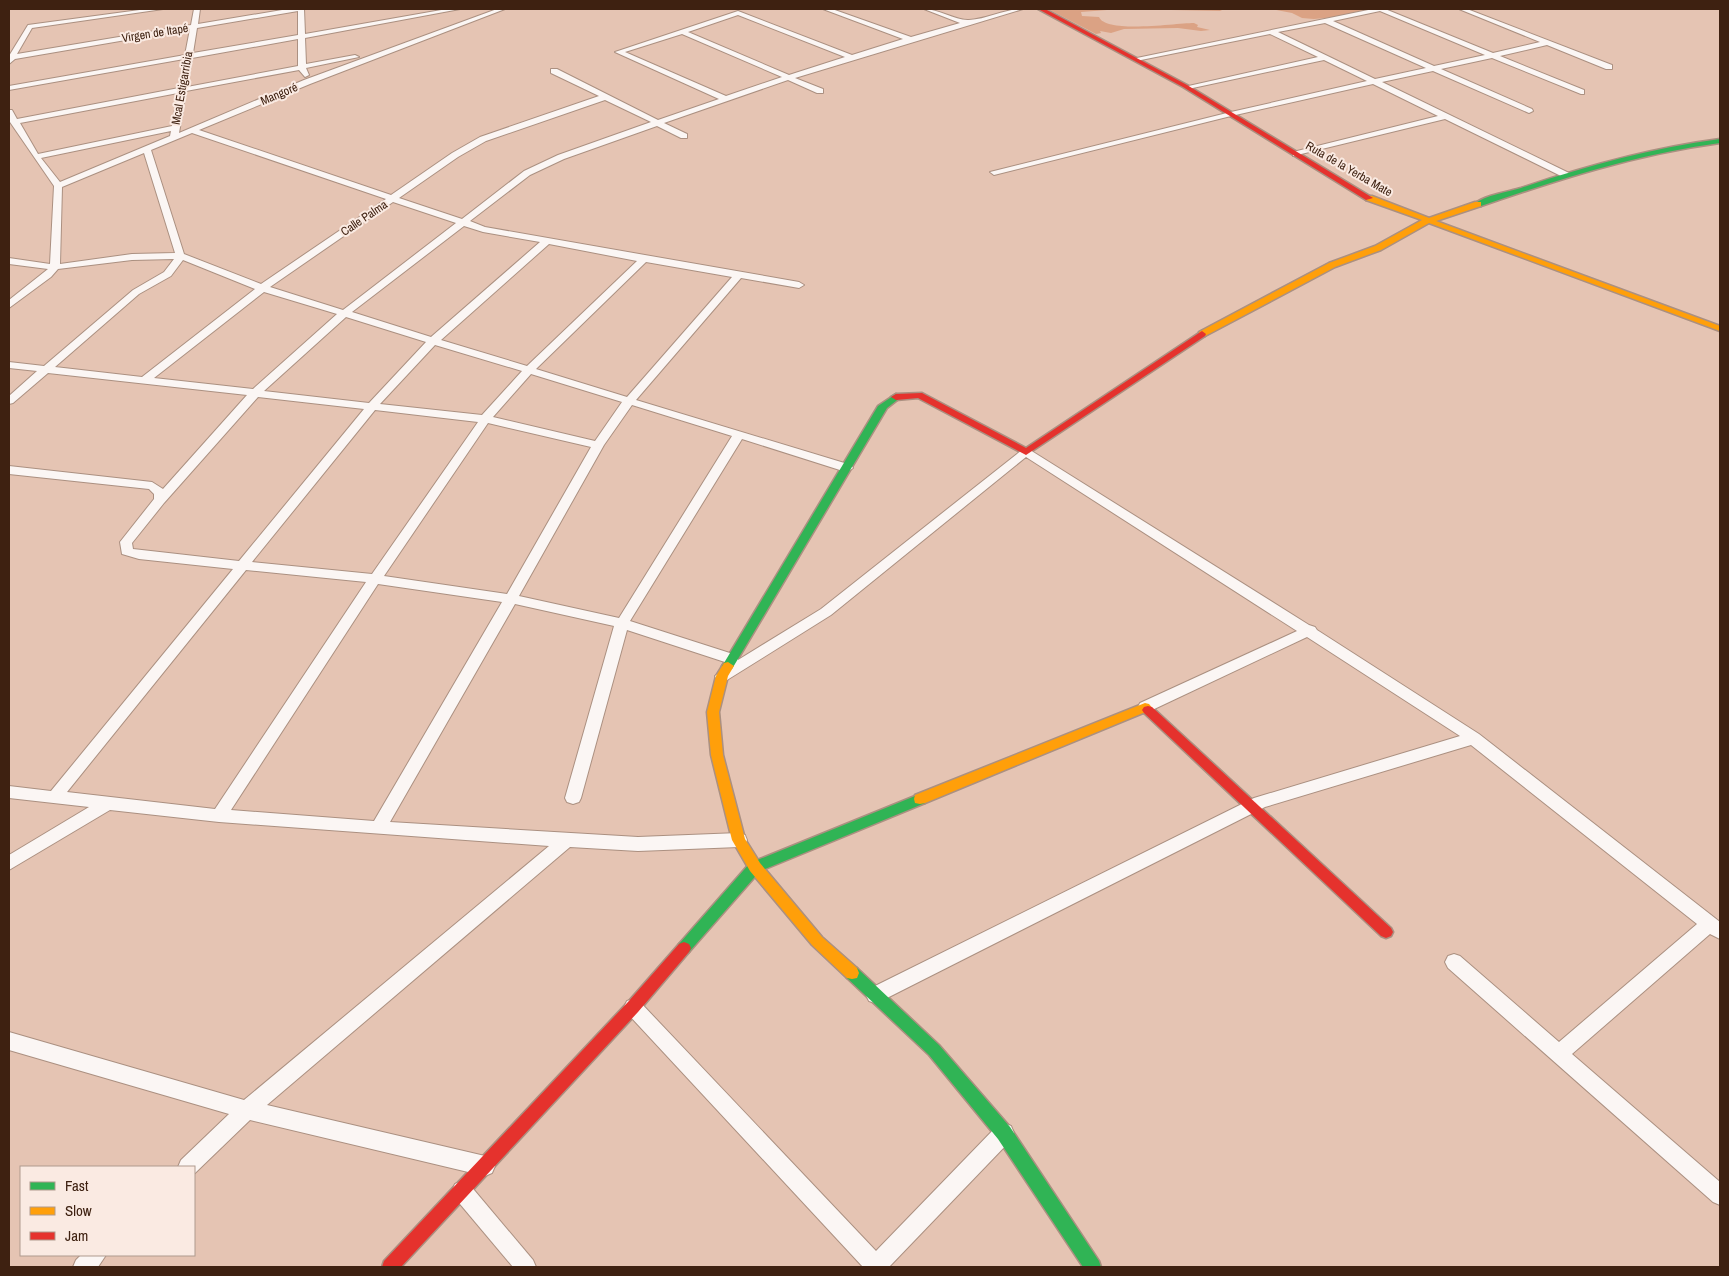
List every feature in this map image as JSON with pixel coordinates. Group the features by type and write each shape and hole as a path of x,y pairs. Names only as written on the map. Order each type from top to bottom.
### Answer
{"street":[{"path":"11,60 30,26 160,9"},
{"name":"Mcal Estigarribia","path":"174,138 174,128 196,9"},
{"path":"300,9 302,67 307,82"},
{"name":"Virgen de Itapé","path":"11,60 300,9"},
{"path":"9,88 302,37 438,10 457,9"},
{"name":"Mangoré","path":"58,186 307,82 502,9"},
{"path":"726,99 619,52 751,9"},
{"path":"826,9 910,40"},
{"path":"927,9 966,22"},
{"path":"731,659 622,623 511,599 375,579 139,555 127,551 126,542 160,500 256,392 345,313 526,173 544,164 788,77 966,22 1020,9"},
{"name":"Ruta de la Yerba Mate","path":"1041,9 1188,87 1368,199 1425,222 1720,329"},
{"path":"1136,59 1381,9 1581,92"},
{"path":"1462,9 1609,67"},
{"path":"438,10 444,30"},
{"path":"738,13 851,57"},
{"path":"1325,20 1529,111"},
{"path":"681,31 820,91"},
{"path":"1272,32 1566,175"},
{"path":"994,172 1231,114 1434,70 1547,43"},
{"path":"14,122 391,50"},
{"path":"1188,87 1324,58"},
{"path":"554,71 684,136"},
{"name":"Calle Palma","path":"146,380 262,288 455,155 483,139 605,97"},
{"path":"9,112 36,157 58,186 54,267 43,279 9,305"},
{"path":"1296,154 1361,136 1444,117"},
{"path":"36,157 174,128"},
{"path":"192,130 483,229 644,259 799,284"},
{"path":"722,676 826,612 1026,452 1211,328 1332,266 1378,248 1425,222 1566,175 1680,145 1720,141"},
{"path":"9,401 136,292 154,284 173,269 180,256 170,218 147,149"},
{"path":"54,798 372,406 434,340 547,241"},
{"path":"9,261 54,267 141,257 180,256 262,288 847,468"},
{"path":"220,816 375,579 485,418 530,369 644,259"},
{"path":"378,828 598,445 629,400 739,275"},
{"path":"9,365 485,418 598,445"},
{"path":"1094,1267 1004,1133 934,1050 817,941 755,867 739,840 716,755 713,712 722,676 883,406 897,397 919,396 1026,452 1310,630 1474,738 1715,928 1558,1054"},
{"path":"573,798 622,623 739,435"},
{"path":"9,470 147,485 160,493 160,500"},
{"path":"390,1267 632,1007 755,867 1145,707 1310,630"},
{"path":"1145,707 1386,932"},
{"path":"875,995 1252,806 1474,738"},
{"path":"9,792 220,816 378,828 638,844 739,840"},
{"path":"9,863 109,803"},
{"path":"189,1166 247,1110 567,840"},
{"path":"1454,962 1720,1195"},
{"path":"632,1007 876,1267 1004,1133"},
{"path":"9,1041 247,1110 485,1166"},
{"path":"462,1191 526,1267"},
{"path":"83,1267 95,1256"}],"shaded area":[{"path":"1048,9 1120,9 1081,12 1082,16 1099,17 1104,22 1114,25 1142,26 1194,23 1198,25 1197,27 1210,30 1201,31 1178,28 1124,29 1111,33 1100,31 1101,33 1096,34"},
{"path":"1120,9 1218,9 1222,11"},
{"path":"1271,9 1380,9 1368,14 1314,19 1302,18 1292,13"}],"traffic: fast":[{"path":"1478,204 1567,175 1628,158 1689,145 1720,141"},
{"path":"728,666 883,406 896,397"},
{"path":"684,948 755,867 920,799"},
{"path":"852,973 934,1050 1004,1133 1093,1267"}],"traffic: slow":[{"path":"1369,198 1720,329"},
{"path":"1202,334 1332,265 1378,248 1425,222 1478,204"},
{"path":"728,666 722,676 713,712 717,755 739,840 755,867 817,941 852,973"},
{"path":"920,799 1145,707 1148,710"}],"traffic: jam":[{"path":"1041,9 1185,86 1369,198"},
{"path":"896,397 919,395 1026,452 1202,334"},
{"path":"1148,710 1386,932"},
{"path":"390,1267 633,1007 684,948"}]}
